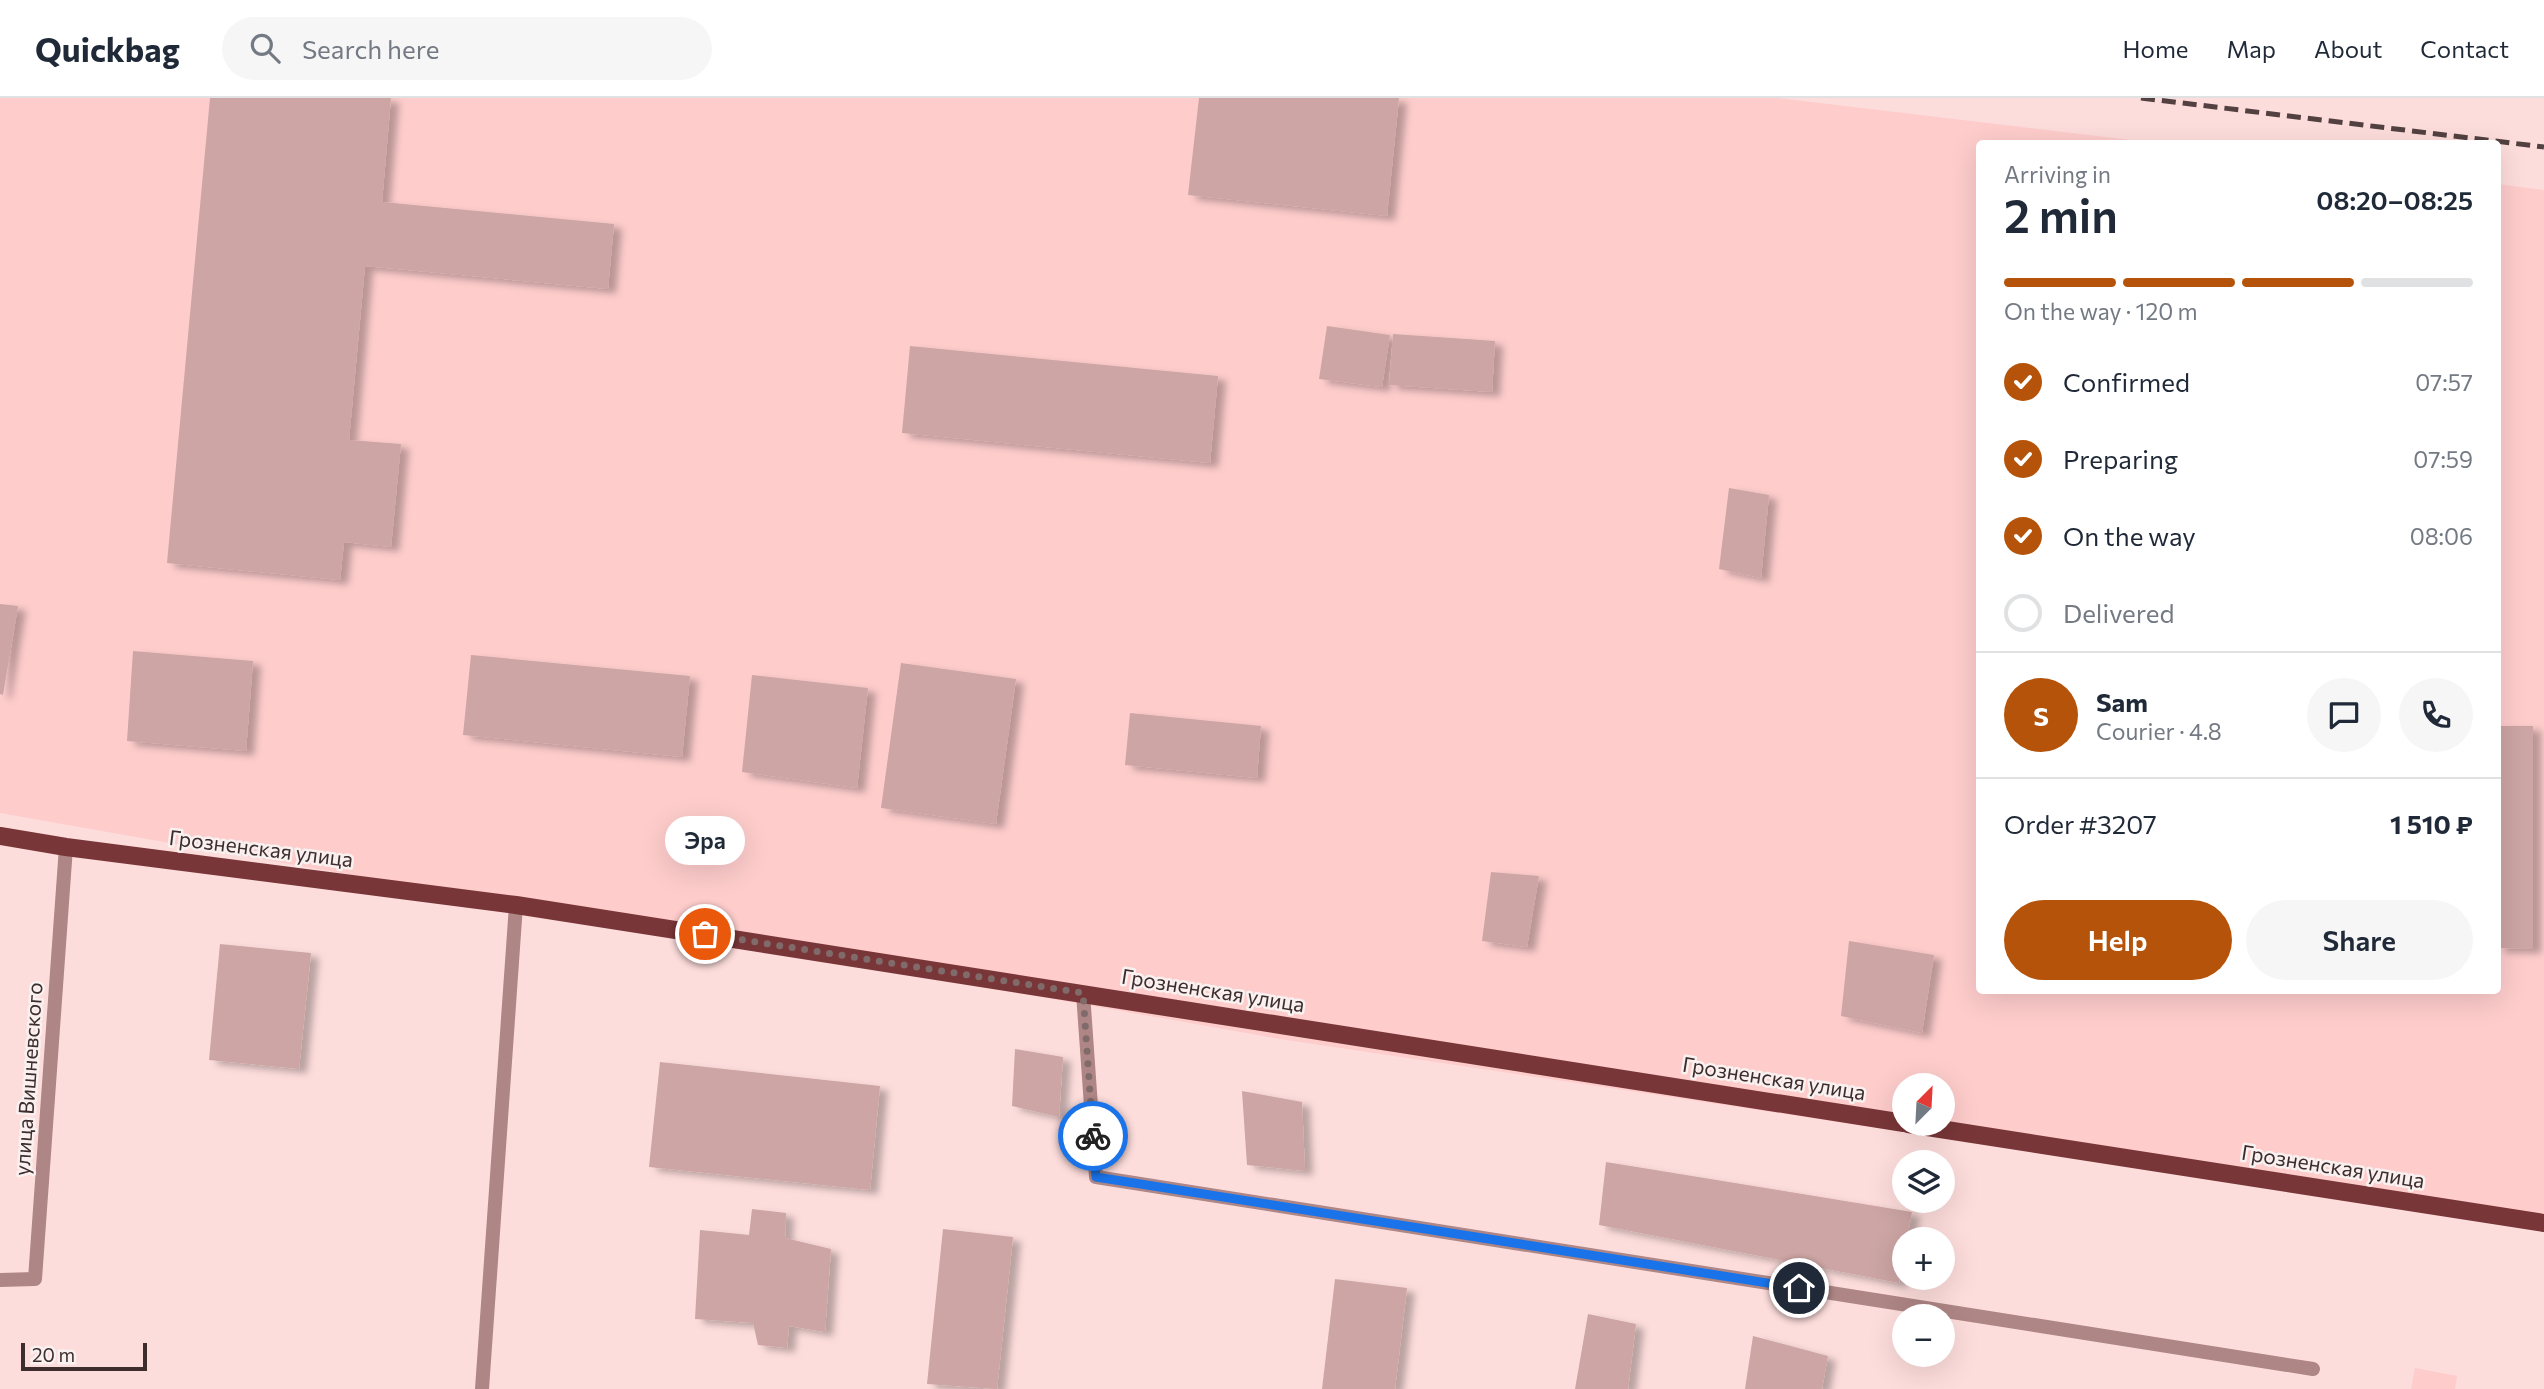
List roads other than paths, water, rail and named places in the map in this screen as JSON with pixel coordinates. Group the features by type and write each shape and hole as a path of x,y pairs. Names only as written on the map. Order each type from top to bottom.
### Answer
{"main road":[{"name":"Грозненская улица","path":"0,836 66,847 516,905 1892,1121"},
{"name":"Грозненская улица","path":"1955,1131 2544,1223"}],"street":[{"name":"улица Вишневского","path":"0,1280 35,1279 66,847"},
{"path":"482,1389 516,905"},
{"path":"1083,993 1096,1177 2313,1369"}],"railway":[{"path":"2141,98 2486,140"},
{"path":"2501,142 2544,147"}],"place":[{"name":"Эра","path":"705,934"}]}
